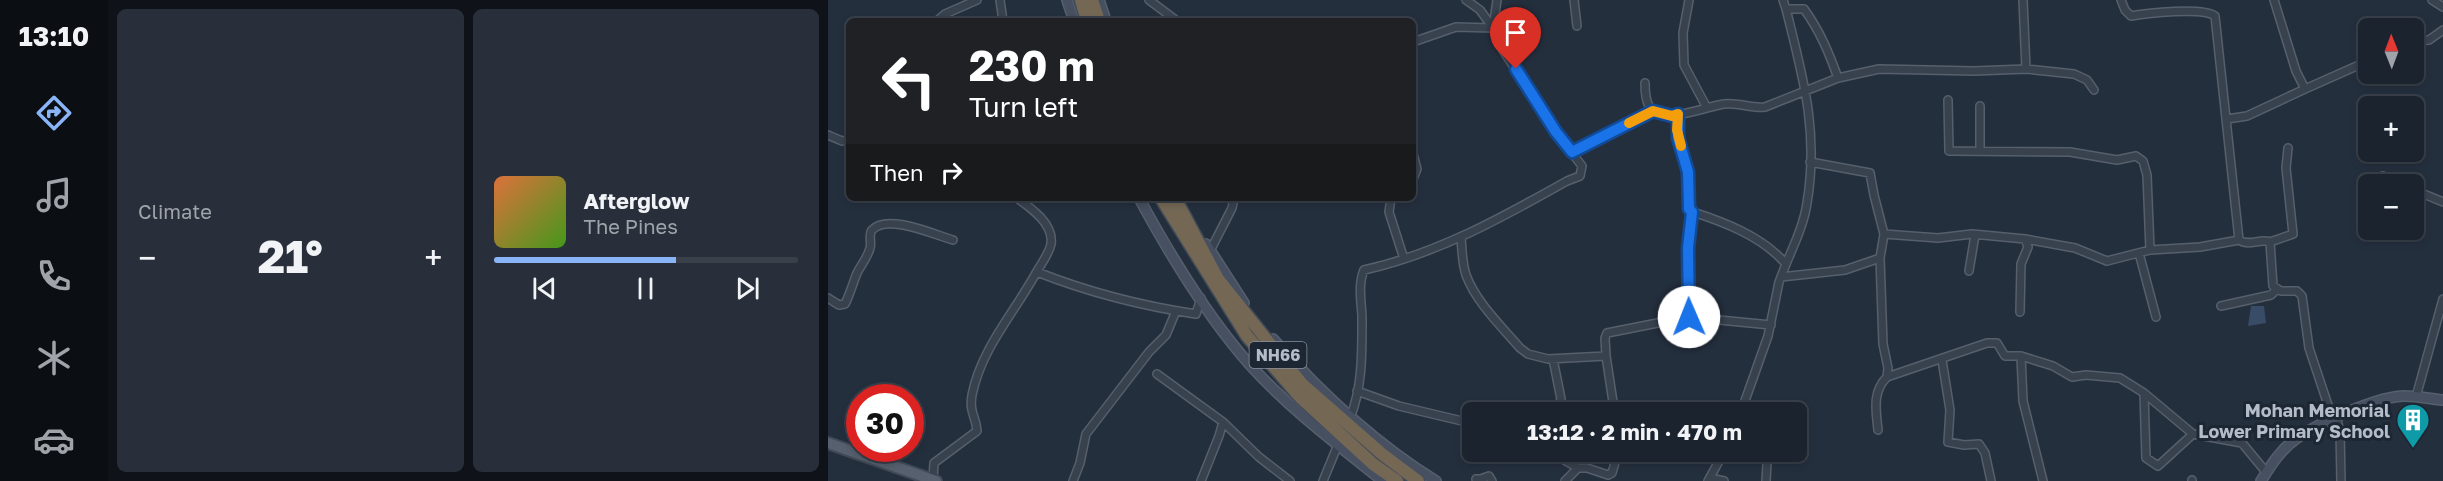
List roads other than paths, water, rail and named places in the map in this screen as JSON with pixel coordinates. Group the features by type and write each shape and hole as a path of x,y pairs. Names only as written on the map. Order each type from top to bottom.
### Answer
{"highway":[{"path":"1081,0 1087,18"},
{"path":"1092,0 1098,18"},
{"name":"NH66","path":"1163,201 1247,336 1300,397 1373,464 1397,481"},
{"name":"NH66","path":"1177,201 1218,279 1302,384 1382,454 1418,481"}],"main road":[{"path":"828,443 935,480"}],"street":[{"path":"941,18 945,14 978,0"},
{"path":"1000,0 1003,18"},
{"path":"1067,0 1073,18"},
{"path":"1099,0 1105,18"},
{"path":"1149,0 1173,18"},
{"path":"1350,418 1361,374 1359,281 1364,270 1425,253 1580,176 1582,166 1556,132 1499,44 1492,27 1480,10 1466,0"},
{"path":"1492,27 1497,0"},
{"path":"1574,0 1577,26"},
{"path":"1689,0 1683,33 1684,65 1707,108"},
{"path":"1744,402 1771,325 1773,303 1781,277 1807,204 1811,122 1806,90 1783,0"},
{"path":"2023,0 2026,69"},
{"path":"2121,0 2125,10 2131,16 2194,12 2210,12 2216,16 2239,240"},
{"path":"2274,0 2296,71 2305,89"},
{"path":"2432,0 2443,7"},
{"path":"1786,9 1804,9 1809,15 1823,38 1838,78"},
{"path":"1416,41 1456,27 1492,27"},
{"path":"2424,40 2429,40 2443,30"},
{"path":"2227,119 2247,116 2358,65"},
{"path":"1572,152 1653,111 1672,116 1740,103 1765,107 1838,78 1879,69 1974,71 2026,69 2074,74 2087,80 2094,90"},
{"path":"1645,83 1646,97 1653,111"},
{"path":"1948,100 1949,151 2070,152 2117,160 2136,156 2143,161 2147,175 2150,250"},
{"path":"1980,106 1980,151"},
{"path":"1678,114 1678,138 1688,172 1689,209 1692,212 1688,248 1689,317"},
{"path":"828,135 846,140"},
{"path":"1884,234 1938,238 1975,235 2025,239 2075,248 2107,261 2150,250 2200,248 2239,240 2249,243 2266,240 2270,242 2293,234 2286,168 2288,148"},
{"path":"1810,162 1870,173 1884,234 1880,258 1887,377"},
{"path":"2424,194 2443,202"},
{"path":"935,480 934,463 976,430 971,405 978,375 1001,328 1037,272 1051,244 1050,233 1045,222 1020,201"},
{"path":"1141,201 1201,298 1252,366 1337,447 1383,481"},
{"path":"1183,201 1210,251 1244,304 1310,381 1350,418 1436,481"},
{"path":"1210,251 1233,201"},
{"path":"1390,201 1389,212 1404,259"},
{"path":"1692,212 1719,220 1746,234 1770,248 1786,264"},
{"path":"828,298 839,305 845,304 857,274 869,253 873,229 881,225 905,224 953,240"},
{"path":"1970,271 1975,235"},
{"path":"1461,237 1465,273 1479,298 1520,348 1534,356 1553,359 1606,356"},
{"path":"2020,312 2021,264 2028,247 2025,239"},
{"path":"2270,242 2271,278 2276,290"},
{"path":"2139,253 2156,317"},
{"path":"1781,277 1845,270 1880,258"},
{"path":"1037,272 1072,286 1176,311 1196,314 1201,298"},
{"path":"2221,306 2271,295 2276,290 2297,291 2301,296 2309,348 2340,430 2341,481"},
{"path":"2416,398 2443,299"},
{"path":"1073,481 1080,463 1086,434 1149,352 1166,335 1176,311"},
{"path":"1613,402 1605,338 1611,330 1689,317 1771,325"},
{"path":"1878,430 1875,406 1879,386 1887,377 1988,343 1997,343 2005,356 2021,356 2053,366 2072,377 2086,375 2120,378 2144,393 2193,434 2242,443 2266,472"},
{"path":"2021,356 2024,401 2043,481"},
{"path":"1553,359 1560,402"},
{"path":"1942,360 1950,410 1948,442 1964,445 1979,444 1985,453 1991,481"},
{"path":"1157,374 1223,422 1259,457 1290,481"},
{"path":"1357,392 1399,406 1462,421"},
{"path":"2144,393 2146,458 2158,466 2193,434"},
{"path":"2261,481 2280,453 2296,438 2334,419 2381,400 2404,396 2443,400"},
{"path":"1201,481 1223,422"},
{"path":"1323,481 1337,447"},
{"path":"1568,462 1578,468 1587,468 1613,477 1616,462"},
{"path":"1718,462 1709,479 1724,481"},
{"path":"1766,481 1767,462"},
{"path":"1565,481 1578,468"},
{"path":"1476,478 1489,476 1492,481"}],"water":[{"path":"2251,306 2264,306 2266,323 2248,326"}],"place":[{"name":"Mohan Memorial Lower Primary School","path":"2413,449"}]}
